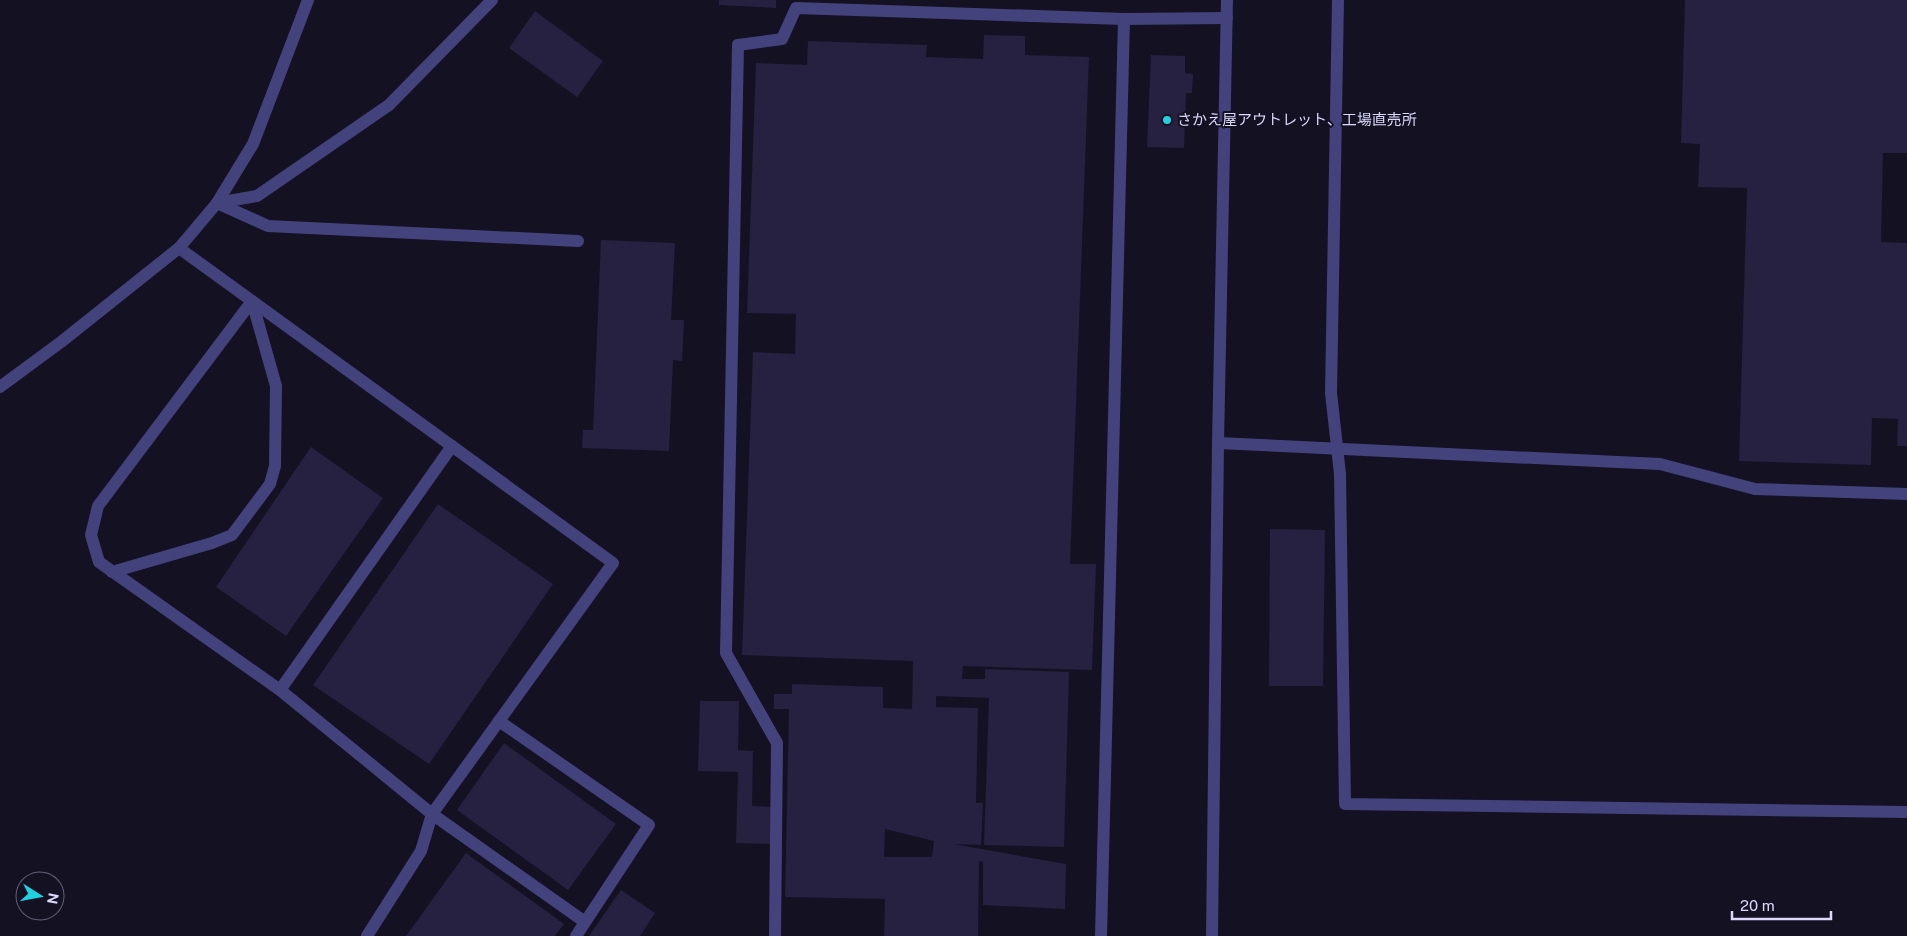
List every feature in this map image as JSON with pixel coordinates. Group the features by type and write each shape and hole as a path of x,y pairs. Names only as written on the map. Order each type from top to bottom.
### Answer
{"street":[{"path":"0,387 179,248 217,203 253,144 308,0"},
{"path":"217,203 257,196 388,105 492,0"},
{"path":"1212,936 1218,443 1227,0"},
{"path":"1338,0 1331,394 1340,474 1345,804 1907,812"},
{"path":"775,936 777,743 726,653 738,45 782,39 796,8 1124,18 1227,18"},
{"path":"1101,936 1124,18"},
{"path":"217,203 268,226 578,241"},
{"path":"179,248 613,563 432,814 421,850 367,936"},
{"path":"252,301 98,506 91,535 99,562 280,690 432,814 585,922"},
{"path":"112,572 212,543 232,535 270,484 275,466 276,386 252,301"},
{"path":"1218,443 1660,464 1754,489 1907,494"},
{"path":"280,690 452,446"},
{"path":"499,721 649,826 576,936"}],"building":[{"path":"719,0 776,0 776,8 719,5"},
{"path":"1685,0 1907,0 1907,153 1883,153 1881,242 1907,243 1907,446 1897,446 1898,419 1872,418 1871,465 1739,461 1747,188 1698,187 1700,144 1681,143"},
{"path":"535,11 603,61 577,97 509,48"},
{"path":"984,35 1025,36 1025,55 1089,57 1070,564 1096,564 1092,670 963,666 962,679 985,679 985,669 1069,672 1064,847 984,845 989,698 936,696 936,707 978,708 976,803 983,803 981,845 953,844 1066,864 1065,909 983,905 983,862 979,861 978,936 884,936 885,899 785,897 789,709 774,709 774,694 792,694 792,684 883,687 883,708 912,709 913,661 742,655 753,352 795,354 796,314 747,313 756,63 807,65 808,41 927,45 926,57 983,59","holes":["885,829 934,841 932,857 884,857"]},
{"name":"さかえ屋アウトレット、工場直売所","path":"1151,55 1185,56 1185,73 1193,74 1192,93 1186,93 1184,148 1147,147"},
{"path":"601,240 675,243 671,320 684,320 682,361 673,360 669,451 582,448 583,430 593,430"},
{"path":"311,447 383,498 286,636 216,587"},
{"path":"438,504 553,584 429,764 313,685"},
{"path":"1270,529 1325,530 1323,686 1269,686"},
{"path":"700,701 739,701 738,750 753,751 752,806 772,807 770,844 736,843 738,772 698,771"},
{"path":"504,743 616,824 568,890 457,810"},
{"path":"466,853 564,924 555,936 406,936"},
{"path":"621,890 655,913 640,936 589,936"}],"place":[{"name":"さかえ屋アウトレット、工場直売所","path":"1167,120"}]}
